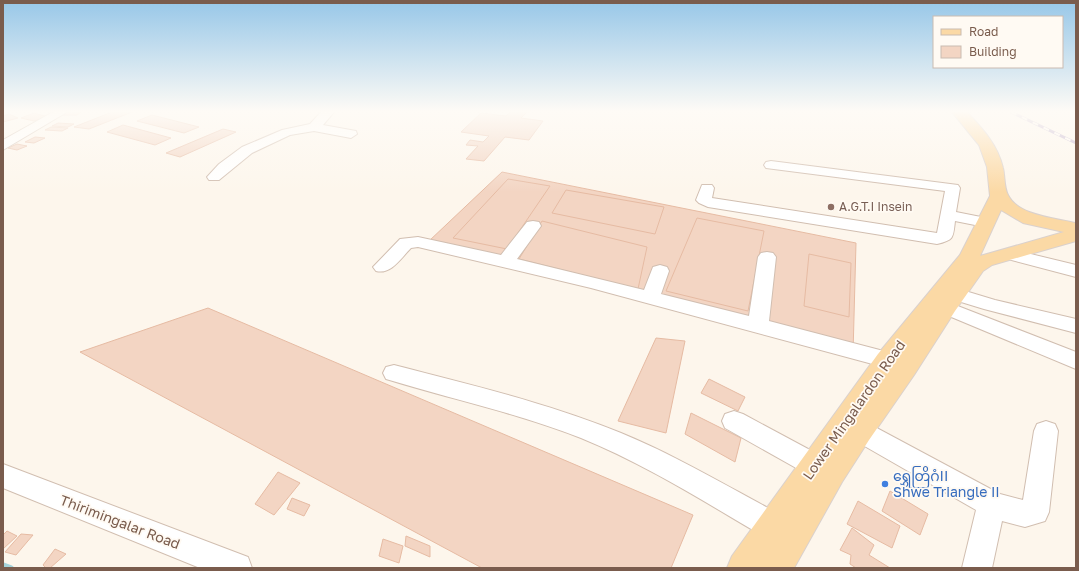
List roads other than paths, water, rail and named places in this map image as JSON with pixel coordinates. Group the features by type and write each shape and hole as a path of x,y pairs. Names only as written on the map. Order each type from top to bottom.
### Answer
{"main road":[{"path":"982,139 987,145 995,167 999,196 1009,207 1024,216 1052,225 1073,228"},
{"name":"Lower Mingalardon Road","path":"745,568 814,465 852,427 944,298 972,262 985,222 999,196"},
{"path":"972,262 985,261 1010,254 1073,228"},
{"path":"972,262 1073,228"},
{"name":"Lower Mingalardon Road","path":"774,568 831,473 852,427"}],"street":[{"path":"3,146 16,139"},
{"path":"214,177 230,161 269,139"},
{"path":"707,188 704,200 708,202 937,239 945,236 947,215 953,188 771,165"},
{"path":"947,215 985,222"},
{"path":"506,261 533,226"},
{"path":"382,267 410,242 506,261 758,325 896,364"},
{"path":"1010,254 1076,271"},
{"path":"758,325 767,257"},
{"path":"650,298 660,271"},
{"path":"944,298 1076,326"},
{"path":"944,298 1076,360"},
{"path":"394,373 535,411 591,431 639,453 773,526"},
{"path":"734,421 814,465"},
{"path":"852,427 991,504 1021,514 1030,515 1035,512 1046,431"},
{"name":"Thirimingalar Road","path":"3,476 237,568"},
{"path":"977,568 991,504"}],"waterway":[{"path":"3,565 11,568"}],"railway":[{"path":"1067,139 1076,143"}],"place":[{"name":"A.G.T.I Insein","path":"831,207"},
{"name":"ရွှေတြိဂံII Shwe Triangle II","path":"885,484"}]}
